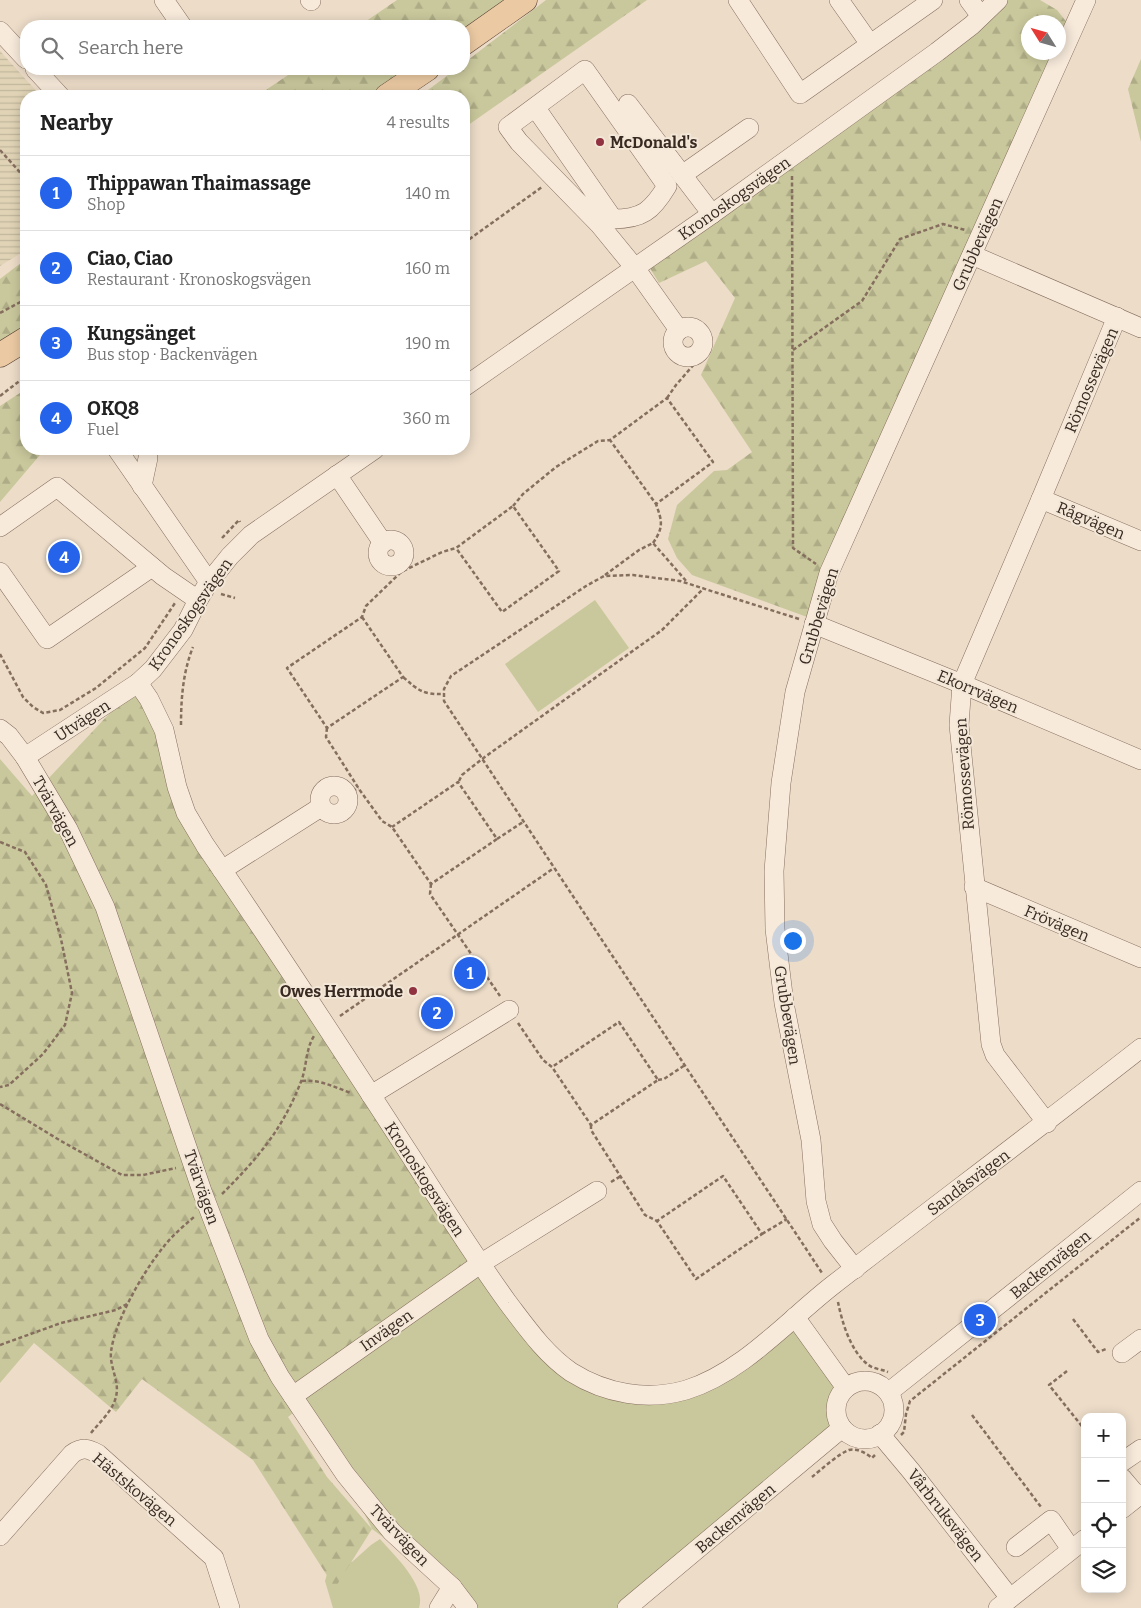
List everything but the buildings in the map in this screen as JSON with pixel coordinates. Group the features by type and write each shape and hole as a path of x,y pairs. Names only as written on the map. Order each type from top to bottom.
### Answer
{"main road":[{"path":"470,39 524,0"},
{"path":"396,90 418,75"},
{"path":"0,354 20,342"}],"street":[{"path":"164,0 178,20"},
{"path":"738,0 800,94 930,1"},
{"path":"839,0 870,44"},
{"path":"969,0 981,16"},
{"name":"Kronoskogsvägen","path":"470,383 712,214 937,52 998,0"},
{"name":"Grubbevägen","path":"854,1269 822,1224 816,1201 811,1140 784,1003 774,929 774,871 780,783 794,692 829,573 1086,0"},
{"path":"0,31 20,53"},
{"path":"535,107 613,219 630,219 647,211 658,200 667,186 585,70 535,107 508,127 519,142 599,224 635,268 679,330 692,328 700,334 702,347 696,354"},
{"path":"41,75 54,90"},
{"path":"628,104 712,214"},
{"path":"682,175 749,128"},
{"path":"972,255 1141,328"},
{"name":"Römossevägen","path":"1046,1122 993,1050 974,887 959,725 962,684 1117,317"},
{"path":"121,455 218,587"},
{"name":"Kronoskogsvägen","path":"367,455 251,536 230,556 218,587 190,595 183,630 153,669 138,683 149,699 164,730 177,787 186,813 480,1264 535,1338 554,1357 592,1384 629,1394 644,1396 662,1395 690,1389 738,1364 795,1317"},
{"path":"142,486 148,458"},
{"path":"337,476 383,543 378,551 381,562 399,569"},
{"path":"0,527 57,487 152,567 190,595"},
{"name":"Rågvägen","path":"1041,499 1141,541"},
{"path":"0,572 47,639 152,567"},
{"name":"Ekorrvägen","path":"814,624 1141,760"},
{"name":"Utvägen","path":"26,757 138,683"},
{"name":"Tvärvägen","path":"0,729 9,736 26,757 68,829 105,907 229,1264 258,1339 345,1474 392,1532 452,1587 468,1608"},
{"path":"222,870 321,807 320,793 328,786 338,786 353,790"},
{"name":"Frövägen","path":"974,887 1141,958"},
{"path":"371,1095 509,1010"},
{"name":"Sandåsvägen","path":"795,1317 830,1287 1141,1048"},
{"path":"480,1264 597,1191"},
{"name":"Backenvägen","path":"893,1389 1141,1191"},
{"name":"Invägen","path":"293,1396 480,1264"},
{"path":"795,1317 846,1388"},
{"path":"1122,1353 1141,1339"},
{"path":"868,1381 893,1389 894,1415 885,1440 860,1438 850,1435 842,1428 836,1410 839,1397 846,1388 853,1383 868,1381"},
{"name":"Backenvägen","path":"627,1608 842,1428"},
{"name":"Vårbruksvägen","path":"885,1440 1004,1603"},
{"name":"Hästskovägen","path":"0,1536 72,1454 85,1448 98,1454 214,1558 230,1608"},
{"path":"1126,1459 1141,1449"},
{"path":"1126,1486 1135,1503"},
{"path":"1004,1603 1078,1544 1051,1520 1016,1547"},
{"path":"439,1608 452,1587"}],"path":[{"path":"0,150 20,172"},
{"path":"792,176 793,548 829,573"},
{"path":"470,239 507,213"},
{"path":"793,350 862,301 900,238 943,224 981,235"},
{"path":"0,313 20,302"},
{"path":"696,354 696,362 667,398 610,440 598,441 556,467 523,494 513,506 456,548 399,569 366,606 362,617 286,668 327,728 326,736 353,790 382,821 392,826 431,884 430,894 543,1060 552,1067 591,1125 591,1130 645,1215 657,1221 696,1278 787,1218"},
{"path":"0,396 20,381"},
{"path":"656,504 714,462 667,398"},
{"path":"610,440 656,504 661,519 661,531 653,543 639,550 604,576 450,676 444,688 444,701 787,1218 837,1298 841,1317 856,1352 867,1364 887,1372 893,1389 910,1401"},
{"path":"456,548 502,612 559,571 513,506"},
{"path":"220,540 239,520"},
{"path":"653,543 688,584"},
{"path":"604,576 633,574 688,584 814,624"},
{"path":"218,587 235,598"},
{"path":"392,826 458,782 462,774 482,759 662,630 704,588"},
{"path":"0,654 23,697 33,707 43,713 60,710 96,688 145,648 166,618 190,595"},
{"path":"362,617 402,677 424,692 444,694"},
{"path":"180,729 181,697 187,663 194,641"},
{"path":"327,728 402,677"},
{"path":"458,782 498,839"},
{"path":"431,884 524,822"},
{"path":"0,842 25,852 46,885 61,939 72,993 65,1025 43,1054 9,1085 0,1088"},
{"path":"222,1194 265,1149 285,1118 302,1081 312,1038 317,1032 554,868"},
{"path":"552,1067 619,1022 658,1080"},
{"path":"591,1125 658,1080 664,1079 685,1065"},
{"path":"302,1081 322,1082 352,1094 371,1095"},
{"path":"0,1104 122,1175 143,1175 194,1165"},
{"path":"657,1221 724,1176 762,1234"},
{"path":"85,1448 89,1436 117,1400 118,1391 110,1362 111,1352 116,1333 128,1304 161,1251 173,1236 196,1215"},
{"path":"810,1478 833,1460 850,1450 863,1451 872,1458 885,1440 904,1432 910,1401 1141,1217"},
{"path":"0,1345 61,1324 116,1310 128,1304"},
{"path":"1073,1319 1098,1352 1112,1346 1122,1353"},
{"path":"1067,1371 1049,1385 1081,1425"},
{"path":"972,1415 1051,1520"}],"shaded area":[{"path":"0,51 36,90 20,90 20,254 0,266"}],"green space":[{"path":"397,0 525,0 470,39 470,20 368,20"},
{"path":"546,0 647,0 470,124 470,90 428,90 448,75 470,75 470,58"},
{"path":"998,0 1040,0 1057,10 1061,15 1021,15 1021,60 1058,60 807,617 692,575 677,558 668,539 677,505 714,471 727,470 752,452 701,375 735,298 706,261 659,283 645,260"},
{"path":"1066,21 1072,29 1066,42"},
{"path":"1141,59 1141,142 1128,89"},
{"path":"288,75 418,75 396,90 266,90"},
{"path":"20,264 20,342 0,354 0,279"},
{"path":"20,393 20,455 40,455 0,502 0,406"},
{"path":"595,600 629,648 538,712 505,664"},
{"path":"138,683 177,787 480,1264 288,1417 327,1477 372,1529 335,1588 253,1460 142,1379 116,1412 34,1343 0,1383 0,759 32,796"},
{"path":"480,1264 535,1338 592,1384 675,1392 795,1317 846,1388 840,1397 837,1407 842,1428 627,1608 468,1608 452,1587 372,1529 345,1474 293,1396"},
{"path":"380,1539 401,1562 414,1581 420,1599 419,1608 333,1608 325,1581 332,1557 352,1562"}],"place":[{"name":"McDonald's","path":"600,142"},
{"name":"OKQ8","path":"64,557"},
{"name":"Thippawan Thaimassage","path":"470,973"},
{"name":"Owes Herrmode","path":"413,991"},
{"name":"Ciao, Ciao","path":"437,1013"},
{"name":"Kungsänget","path":"980,1320"}]}
